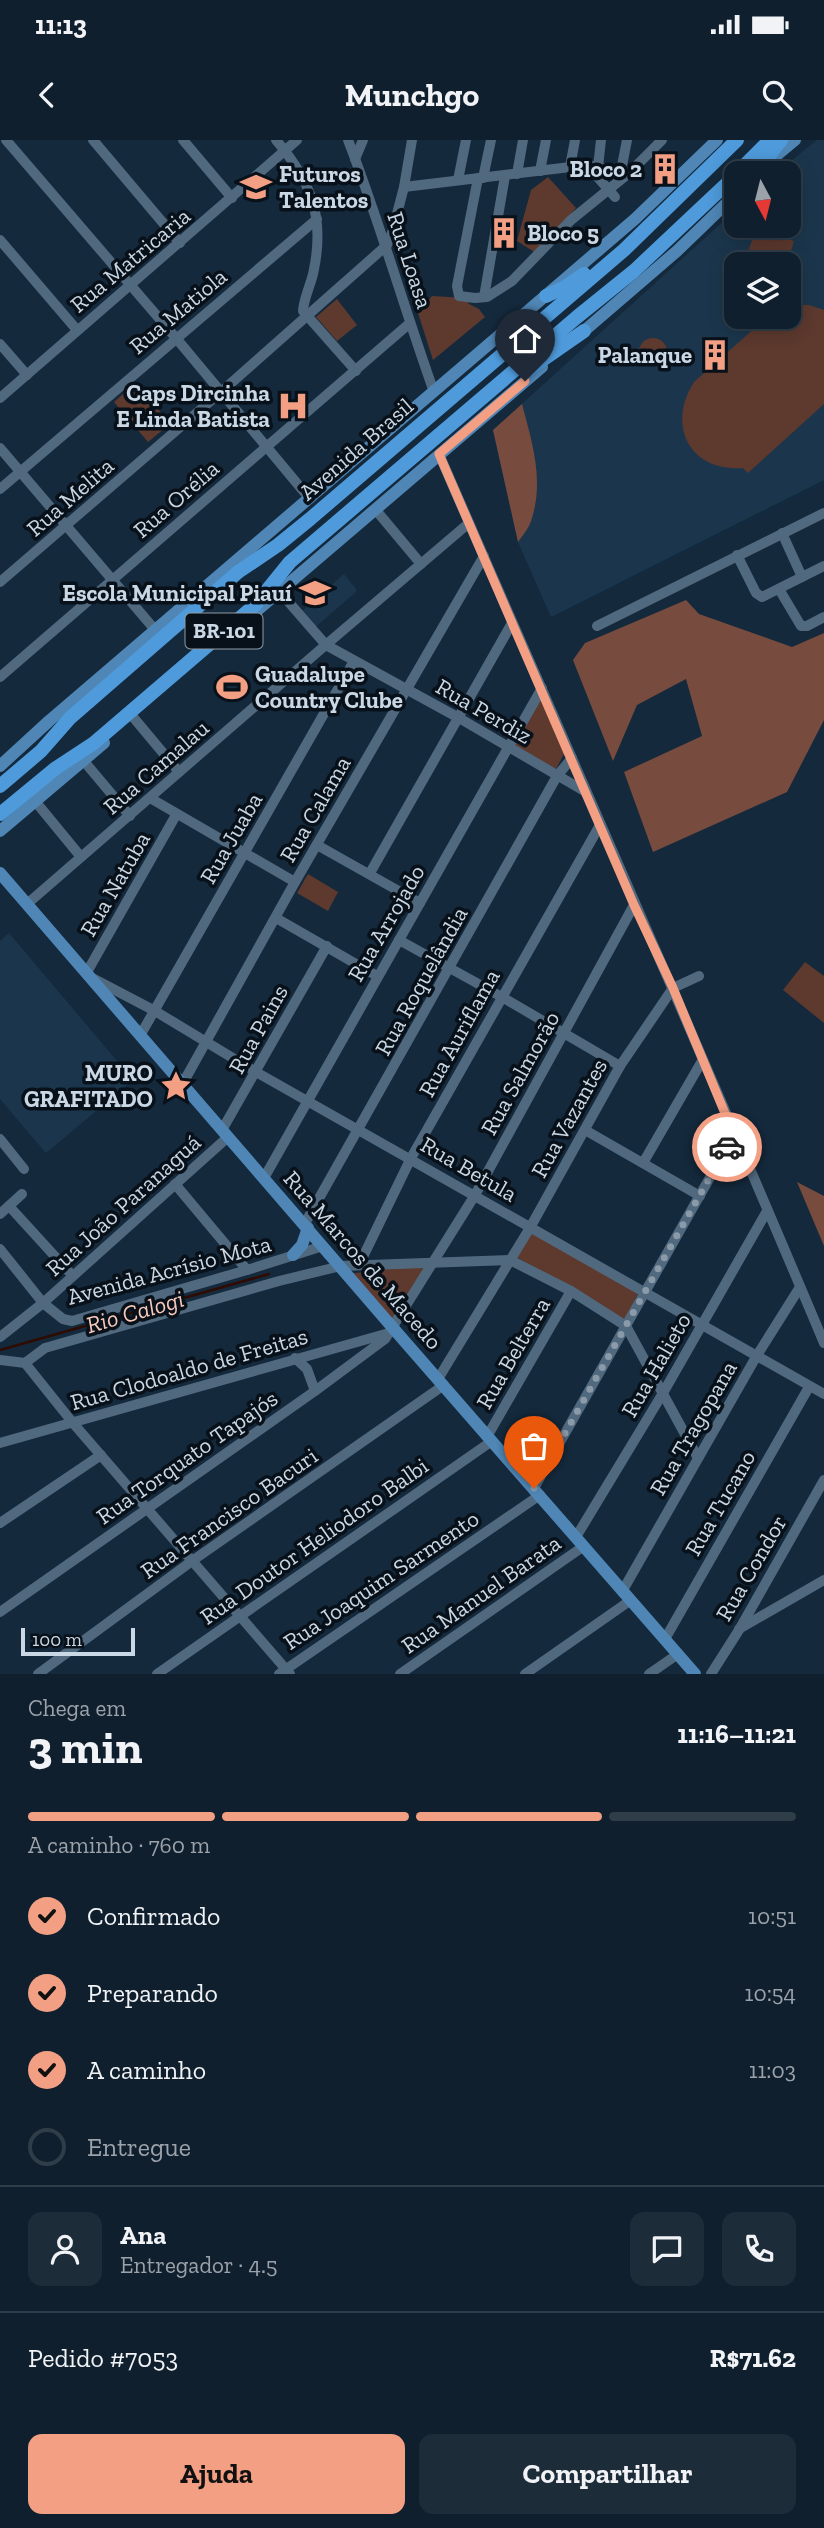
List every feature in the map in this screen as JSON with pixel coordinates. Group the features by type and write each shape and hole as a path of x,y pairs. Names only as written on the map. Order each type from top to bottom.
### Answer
{"highway":[{"name":"Avenida Brasil","path":"0,786 41,751 70,718 238,572 310,519 600,271 737,140"},
{"name":"Avenida Brasil","path":"750,161 770,140"},
{"path":"765,161 781,140"},
{"name":"Avenida Brasil","path":"0,814 56,768 94,743 255,605 290,562 642,264 724,186"},
{"path":"546,296 584,274 670,206"},
{"path":"467,412 584,331"}],"main road":[{"name":"Avenida Brasil","path":"0,766 49,721 635,219 716,140"},
{"path":"770,161 794,140"},
{"path":"0,831 677,251 724,205"},
{"name":"Rua Marcos de Macedo","path":"0,873 341,1266 391,1331 441,1382 695,1674"},
{"path":"292,1255 302,1245 306,1226"}],"street":[{"path":"6,140 310,499"},
{"path":"93,140 180,243"},
{"path":"183,140 232,198"},
{"path":"276,140 307,185 317,219 316,260 303,307 306,315 356,371"},
{"name":"Rua Matricaria","path":"0,398 298,140"},
{"name":"Rua Loasa","path":"348,140 387,245 434,392"},
{"path":"355,159 363,140"},
{"path":"387,245 404,187 412,140"},
{"path":"458,180 466,140"},
{"path":"491,140 458,281 459,296 484,297 512,281 571,220 612,194 625,172 662,140"},
{"path":"517,174 523,140"},
{"path":"540,171 546,140"},
{"path":"570,167 575,140"},
{"path":"598,167 601,140"},
{"path":"625,172 627,140"},
{"path":"404,187 587,165 625,172"},
{"path":"587,165 612,194"},
{"path":"484,297 505,176"},
{"name":"Rua Matiola","path":"0,489 317,219"},
{"path":"0,240 77,330"},
{"name":"Rua Melita","path":"0,582 387,245"},
{"name":"Rua Orélia","path":"0,677 410,323"},
{"path":"0,344 27,375"},
{"path":"0,448 156,631"},
{"path":"439,454 634,905 673,988 824,1343"},
{"path":"375,509 421,564"},
{"path":"597,626 824,513"},
{"name":"Rua Camalau","path":"27,904 469,523"},
{"path":"782,533 802,577"},
{"path":"737,555 758,596 762,597 824,566"},
{"name":"Rua Calama","path":"183,1083 295,882 484,556"},
{"path":"779,589 801,626 807,626 824,617"},
{"name":"Rua Perdiz","path":"279,591 326,645 459,718 586,793"},
{"path":"370,873 512,623"},
{"name":"Rua Juaba","path":"141,1034 354,661"},
{"name":"Rua Arrojado","path":"264,1178 542,688"},
{"path":"133,717 178,772"},
{"name":"Rua Roquelândia","path":"306,1226 558,776 572,758"},
{"path":"83,760 130,816"},
{"path":"150,798 295,882"},
{"path":"35,801 81,857"},
{"name":"Rua Natuba","path":"91,976 176,815"},
{"name":"Rua Auriflama","path":"359,1265 411,1158 600,825"},
{"path":"317,845 420,903"},
{"name":"Rua Salmorão","path":"391,1331 475,1195 634,905"},
{"path":"276,918 377,976"},
{"path":"399,940 502,996 620,1066"},
{"name":"Rua Pains","path":"225,1133 327,946"},
{"name":"Rua Betula","path":"91,976 824,1394"},
{"path":"673,988 699,976"},
{"name":"Rua Vazantes","path":"441,1382 620,1066 673,988"},
{"path":"643,1163 702,1060"},
{"path":"585,1130 700,1196"},
{"name":"Rua João Paranaguá","path":"43,1303 175,1184 225,1133"},
{"path":"537,1491 644,1291 734,1135"},
{"path":"0,1139 24,1169"},
{"path":"175,1184 247,1270"},
{"path":"0,1214 22,1194"},
{"path":"9,1206 72,1275"},
{"name":"Rua Halieto","path":"580,1541 767,1211"},
{"name":"Avenida Acrísio Mota","path":"0,1337 43,1303 54,1314 72,1321 323,1246"},
{"path":"0,1249 43,1303"},
{"path":"510,1260 571,1291 626,1326 698,1458"},
{"name":"Avenida Acrísio Mota","path":"25,1363 45,1348 341,1266 510,1260"},
{"path":"274,1262 279,1281"},
{"name":"Rua Tragopana","path":"627,1595 698,1458 800,1286"},
{"name":"Rua Belterra","path":"490,1438 571,1291"},
{"name":"Rua Clodoaldo de Freitas","path":"0,1443 391,1331"},
{"name":"Rua Torquato Tapajós","path":"0,1612 315,1391 374,1348 391,1331"},
{"path":"295,1358 307,1369 315,1391"},
{"path":"0,1360 25,1363 285,1672"},
{"name":"Rua Francisco Bacuri","path":"38,1674 441,1382"},
{"name":"Rua Tucano","path":"665,1639 809,1387"},
{"name":"Rua Doutor Heliodoro Balbi","path":"157,1674 490,1438"},
{"path":"0,1524 101,1455"},
{"name":"Rua Condor","path":"710,1674 739,1630 824,1480"},
{"name":"Rua Joaquim Sarmento","path":"285,1672 537,1491"},
{"name":"Rua Manuel Barata","path":"400,1674 580,1541"},
{"path":"739,1630 824,1580"},
{"path":"525,1674 627,1595"},
{"path":"649,1674 678,1654"}],"shaded area":[{"path":"817,140 824,140 824,480 551,617 518,542 493,430 724,221 724,238 802,238 802,161 791,161"},
{"path":"548,177 576,208 536,253 517,241 531,190"},
{"path":"753,238 785,238 794,241 791,252 748,252"},
{"path":"432,296 466,298 469,304 479,309 485,317 433,360 418,313"},
{"path":"337,299 357,325 337,341 316,317"},
{"path":"801,305 824,310 824,404 748,473 743,468 725,467 709,462 697,454 688,443 683,430 682,415 694,382 754,329 801,329"},
{"path":"653,338 663,342 667,352 663,362 653,366 643,362 639,352 643,342"},
{"path":"137,382 170,424 148,442 114,402"},
{"path":"522,404 535,461 537,489 531,521 518,542 493,430"},
{"path":"344,574 356,592 313,629 302,611"},
{"path":"686,600 699,614 792,647 824,633 824,720 787,792 653,852 624,772 702,736 686,679 637,705 613,761 573,660 585,643"},
{"path":"540,691 565,752 556,769 514,746"},
{"path":"308,874 338,892 328,911 297,893"},
{"path":"9,933 133,1080 46,1153 0,1099 0,941"},
{"path":"805,962 824,976 824,1023 783,990"},
{"path":"797,1182 824,1196 824,1246"},
{"path":"531,1231 638,1293 625,1320 516,1257"},
{"path":"432,1263 392,1327 348,1274"}],"waterway":[{"name":"Rio Calogi","path":"0,1350 269,1274"}],"way so far":[{"path":"534,1488 727,1147"}],"place":[{"name":"Bloco 2","path":"665,169"},
{"name":"Futuros Talentos","path":"256,187"},
{"name":"Bloco 5","path":"504,233"},
{"name":"Palanque","path":"715,355"},
{"name":"Caps Dircinha E Linda Batista","path":"293,406"},
{"name":"Escola Municipal Piauí","path":"315,593"},
{"name":"Guadalupe Country Clube","path":"232,687"},
{"name":"MURO GRAFITADO","path":"176,1086"}],"route":[{"path":"525,381 439,454 634,905 673,988 734,1135 727,1147"}]}
